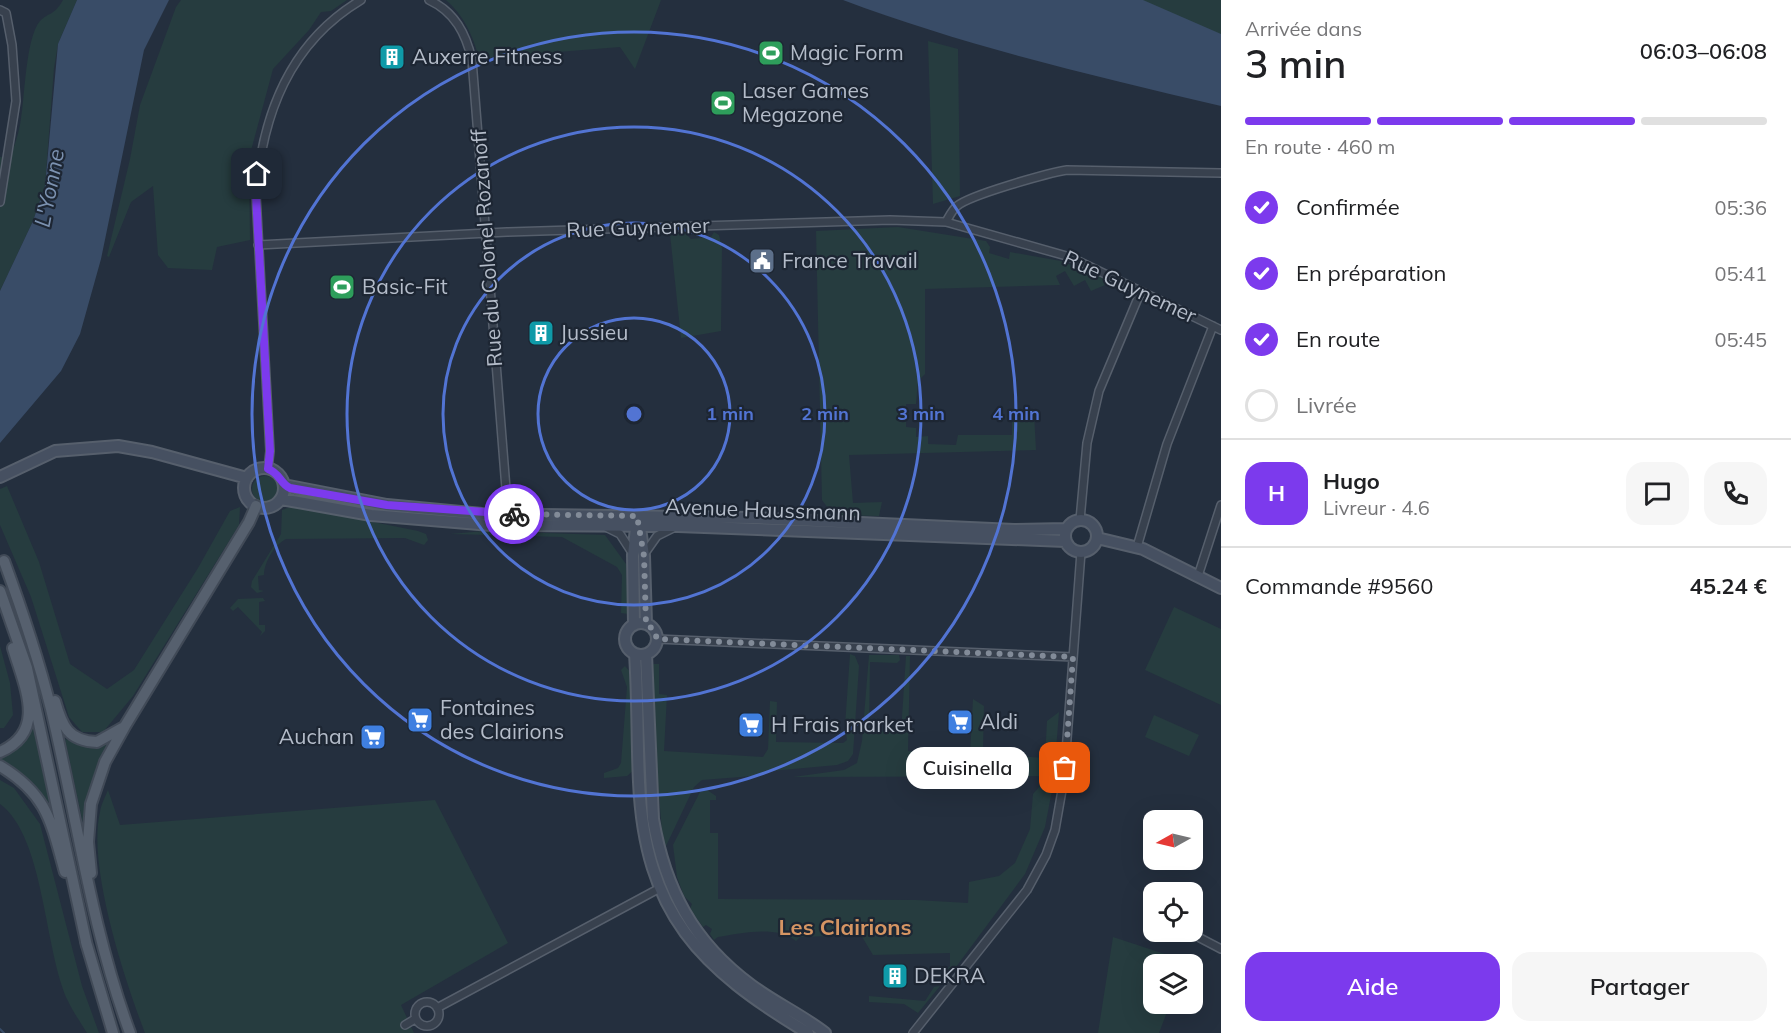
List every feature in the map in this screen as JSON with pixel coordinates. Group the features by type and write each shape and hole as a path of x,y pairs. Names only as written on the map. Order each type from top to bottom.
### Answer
{"main road":[{"path":"96,918 88,842 91,804 97,783 124,726 249,522 256,506"},
{"path":"2,556 21,593 64,729 72,737 97,742 124,726"},
{"path":"2,556 31,636 51,710 96,918 113,987 130,1033"},
{"path":"0,591 27,668 87,946"},
{"path":"0,603 28,701 30,718 24,736 13,746 0,752"},
{"path":"0,766 34,793 48,812 114,1033"}],"street":[{"path":"268,469 270,451 256,195 259,154 275,100 288,75 325,26 361,0"},
{"name":"Rue du Colonel Rozanoff","path":"429,0 450,15 468,43 472,60 508,514"},
{"path":"0,202 16,101 12,45 3,11"},
{"path":"946,222 957,206 1049,173 1067,170 1221,173"},
{"name":"Rue Guynemer","path":"258,245 486,233 890,220 946,222 1070,257 1221,330"},
{"path":"1080,520 1087,443 1099,391 1141,291"},
{"path":"1137,547 1167,444 1213,326"},
{"path":"0,477 55,451 118,446 152,452 247,478"},
{"path":"268,469 278,474 284,485 281,500 272,507 256,506 245,491 247,478 256,470 268,469"},
{"name":"Avenue Haussmann","path":"284,485 387,505 508,514 678,526 1065,541"},
{"name":"Avenue Haussmann","path":"281,500 371,515 444,522 603,526 638,523 1066,529"},
{"path":"1198,576 1221,505"},
{"path":"1080,520 1091,523 1097,538 1090,549 1082,552 1071,549 1065,541 1066,529 1072,522 1080,520"},
{"path":"634,625 638,523"},
{"path":"603,526 620,534 638,555 646,624"},
{"path":"638,555 657,536 678,526"},
{"path":"1097,538 1137,547 1221,588"},
{"path":"913,1033 1027,890 1046,855 1055,830 1064,779 1082,552"},
{"path":"646,624 654,630 657,639 654,648 641,654 628,648 625,639 628,629 634,625 646,624"},
{"path":"657,639 1073,657"},
{"path":"641,654 642,822 652,869 660,888 681,929 708,962 748,995 808,1033"},
{"path":"641,654 653,819 657,846 670,887 690,922 727,966 752,986 825,1033"},
{"path":"437,1008 660,888"},
{"path":"1203,940 1221,949"},
{"path":"432,1003 437,1008 438,1020 432,1025 425,1026 416,1019 416,1009 420,1004 432,1003"},
{"path":"405,1025 416,1019"},
{"path":"432,1025 437,1033"}],"green space":[{"path":"63,0 77,0 58,44 45,186 33,221 0,291 0,157 11,156 18,133 28,55 35,30 40,21 54,11"},
{"path":"181,0 347,0 331,11 321,12 309,30 273,69 249,158 250,240 217,247 212,270 168,268 158,255 153,186 131,202 109,257 107,256 140,105 176,7"},
{"path":"446,0 661,0 635,69 620,47 483,58 478,55 462,18"},
{"path":"1121,0 1221,0 1221,36"},
{"path":"928,41 958,49 960,196 933,204"},
{"path":"898,227 986,241 990,247 989,253 1009,259 1010,252 1061,261 1103,278 1105,285 1091,291 1085,280 1074,286 1065,271 1056,276 1060,285 925,289 925,374 918,381 916,404 906,404 906,427 916,428 916,437 928,436 928,444 956,445 958,435 1012,435 1012,415 1034,414 1036,450 849,455 853,503 882,502 879,516 833,515 822,500 816,231"},
{"path":"714,232 719,235 722,248 721,331 681,338 670,234 685,233 691,239 711,237"},
{"path":"265,476 274,480 278,489 274,498 265,502 256,498 252,489 256,480"},
{"path":"7,486 39,562 70,664 107,689 134,670 198,568 230,511 240,507 239,525 133,696 103,732 82,732 69,717 31,597 0,525 0,489"},
{"path":"293,506 418,531 426,534 428,540 424,545 405,538 286,539 270,555 264,575 258,576 259,590 264,591 257,593 251,587 252,581 281,534 282,510"},
{"path":"484,531 605,535 626,564 628,614 621,613 622,575 617,567 562,537 450,534"},
{"path":"263,598 265,601 259,602 259,625 265,625 265,631 260,636 262,632 238,607 233,611 230,608 238,599"},
{"path":"1174,607 1221,629 1221,705 1145,670"},
{"path":"0,646 10,683 13,715 4,728 0,728"},
{"path":"850,654 855,656 859,666 853,754 848,761 837,765 771,771 753,776 702,780 694,787 666,846 663,845 656,758 653,664 659,664 659,694 667,695 664,751 763,757 768,749 770,701 777,702 776,742 843,743 847,740 845,726"},
{"path":"869,655 899,655 900,660 897,663 870,662 869,731 901,732 906,656 910,656 908,751 936,753 942,758 955,758 956,753 970,754 973,699 984,706 983,750 1014,752 1015,756 1045,758 1047,721 1059,712 1054,776 793,777 844,770 857,763 862,741"},
{"path":"625,666 631,673 634,770 627,776 604,778 604,773 618,768 621,763 627,687 621,670"},
{"path":"1154,715 1199,735 1189,756 1145,737"},
{"path":"35,726 54,809 33,783 0,761 0,753 28,735"},
{"path":"65,739 86,746 111,741 95,774 85,833"},
{"path":"0,780 14,788 40,824 82,986 99,1033 87,1033 68,1001 60,980 35,868 15,820 0,804"},
{"path":"1053,785 1045,827 1025,874 950,975 946,971 950,966 950,953 873,955 861,935 800,937 796,941 779,933 758,932 718,937 714,940 710,934 712,929 706,925 703,927 690,909 692,904 684,896 677,877 673,845 700,792 707,790 716,796 716,800 710,800 710,833 718,833 718,899 916,900 968,903 969,882 999,876 1015,863 1030,829 1033,794 1040,786"},
{"path":"108,790 120,825 435,800 508,943 401,1005 414,1033 145,1033 119,954 103,892 97,835 101,809"},
{"path":"1113,937 1165,954 1143,954 1143,1014 1166,1014 1159,1033 1098,1033"},
{"path":"940,986 918,1013 904,1004 869,1002 869,996 925,1001 934,987"}],"water":[{"name":"L'Yonne","path":"77,0 169,0 144,50 101,259 80,334 61,371 0,443 0,291 33,221 45,186 58,44"},
{"path":"843,0 1143,0 1221,34 1221,106 983,46"}],"waterway":[{"path":"0,1029 4,1033"}],"way so far":[{"path":"514,514 637,516 644,556 646,624 654,630 657,639 1073,657 1065,768"}],"place":[{"name":"Magic Form","path":"771,53"},
{"name":"Auxerre Fitness","path":"392,57"},
{"name":"Laser Games Megazone","path":"723,103"},
{"name":"France Travail","path":"762,261"},
{"name":"Basic-Fit","path":"342,287"},
{"name":"Jussieu","path":"541,333"},
{"name":"Fontaines des Clairions","path":"420,720"},
{"name":"Aldi","path":"960,722"},
{"name":"H Frais market","path":"751,725"},
{"name":"Auchan","path":"373,737"},
{"name":"Cuisinella","path":"1065,768"},
{"name":"DEKRA","path":"895,976"}],"district":[{"name":"Les Clairions","path":"845,927"}],"route":[{"path":"257,174 261,306 270,451 268,469 278,474 284,485 290,488 387,505 482,514 514,514"}]}
